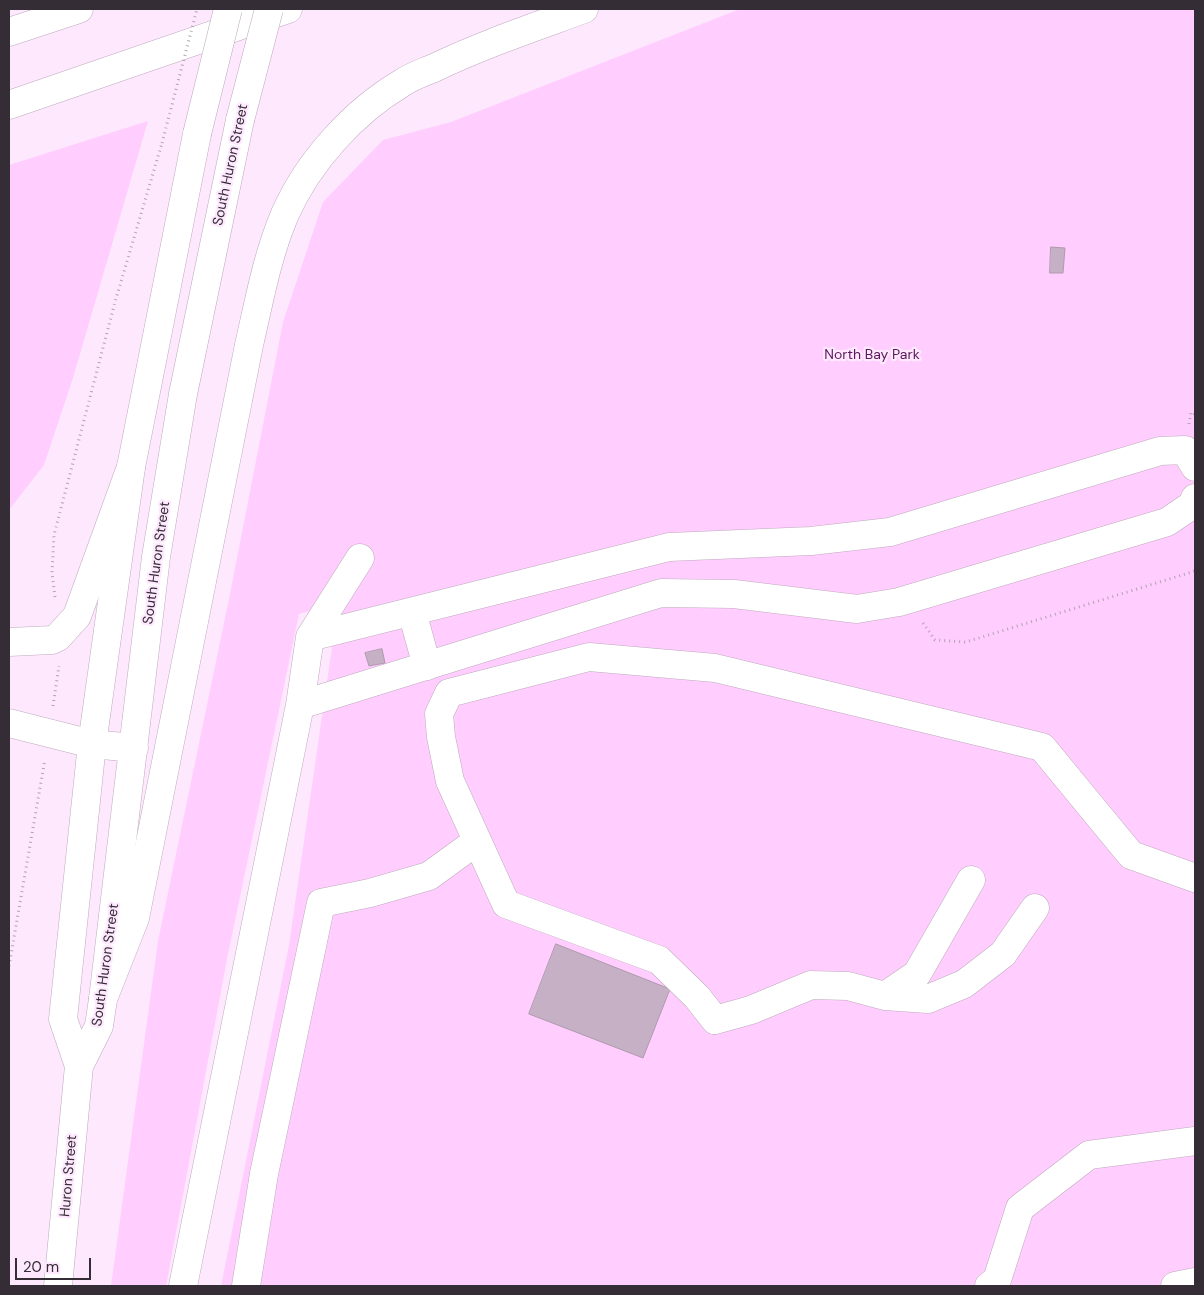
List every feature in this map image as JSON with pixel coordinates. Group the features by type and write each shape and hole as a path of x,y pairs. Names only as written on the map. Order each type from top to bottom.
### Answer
{"main road":[{"path":"9,32 79,9"},
{"path":"79,1066 63,1019 92,744 131,467 198,134 228,9"},
{"name":"South Huron Street","path":"79,1066 99,1026 156,557 182,404 240,120 269,9"},
{"path":"9,105 288,9"},
{"path":"103,999 135,918 249,345 270,257 285,214 304,180 332,140 361,113 402,82 457,57 584,9"},
{"path":"310,637 669,547 811,541 890,532 1160,451 1185,450 1195,467"},
{"path":"9,642 52,640 58,637 77,616 131,467"},
{"path":"300,705 661,593 734,594 856,609 899,602 1168,522 1192,506 1195,498"},
{"path":"183,1286 300,705 310,637 360,558"},
{"path":"412,612 427,666"},
{"path":"1036,908 1003,954 964,984 928,999 885,996 848,986 812,985 751,1010 715,1020 697,997 659,960 506,904 450,781 440,737 439,714 449,693 589,657 715,668 1042,747 1131,855 1195,878"},
{"path":"9,723 92,744 134,748"},
{"path":"246,1286 264,1174 321,902 370,893 429,876 477,842"},
{"path":"885,996 917,974 971,880"},
{"name":"Huron Street","path":"58,1286 79,1066"},
{"path":"989,1286 997,1280 1020,1208 1089,1155 1195,1141"},
{"path":"1175,1286 1195,1282"}],"path":[{"path":"56,604 52,573 54,534 115,302 162,143 197,9"},
{"path":"915,596 917,615 934,640 966,642 1195,571"},
{"path":"54,707 59,669"},
{"path":"9,966 44,762"}],"green space":[{"name":"North Bay Park","path":"740,9 1195,9 1195,1286 221,1286 289,945 333,640 335,604 299,614 227,959 166,1286 111,1286 158,941 230,594 283,322 323,202 383,140 451,122"},
{"path":"148,121 73,378 44,465 9,510 9,165"}],"building":[{"path":"1051,247 1065,248 1063,273 1050,273"},
{"path":"382,649 385,663 369,666 365,653"},
{"path":"556,944 670,989 643,1058 529,1014"}]}
